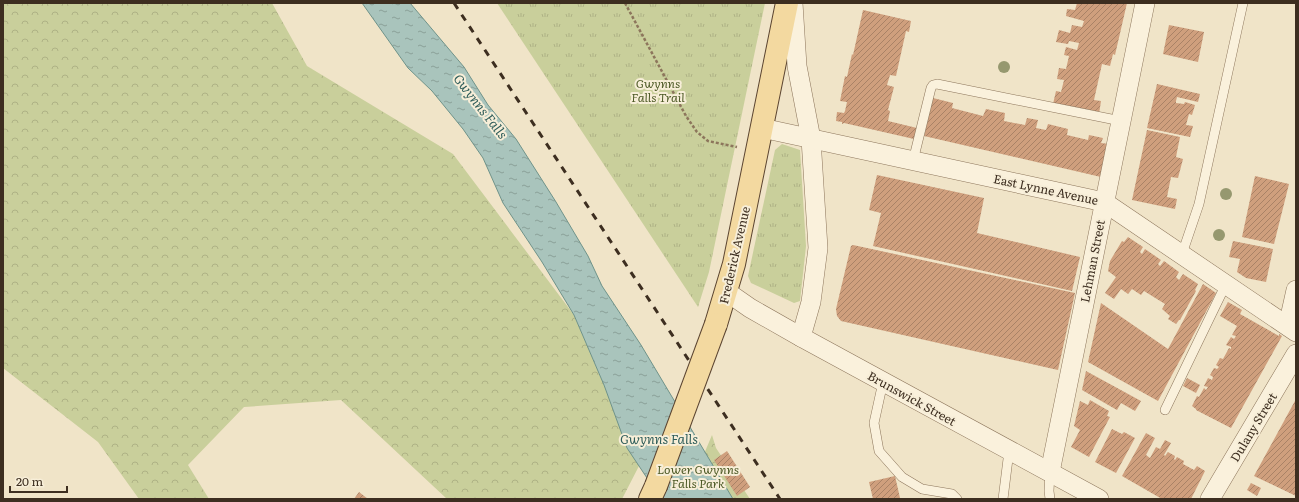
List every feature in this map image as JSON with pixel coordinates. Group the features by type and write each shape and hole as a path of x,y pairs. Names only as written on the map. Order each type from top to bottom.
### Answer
{"main road":[{"name":"Frederick Avenue","path":"650,499 727,292 788,3"}],"street":[{"path":"793,3 797,66 811,139 818,248 811,302 801,337"},
{"name":"Lehman Street","path":"1050,472 1145,3"},
{"name":"East Lynne Avenue","path":"762,128 1104,202 1292,329"},
{"path":"1292,329 1296,290"},
{"name":"Brunswick Street","path":"727,292 750,308 801,337 1099,499"},
{"name":"Dulany Street","path":"1210,499 1296,354"}],"lane":[{"path":"1182,254 1199,204 1243,3"},
{"path":"913,161 931,88 933,85 937,84 1121,121"},
{"path":"1165,410 1226,284"},
{"path":"883,382 874,423 879,451 902,477 922,489 952,494 957,499"},
{"path":"1003,499 1009,451"},
{"path":"1049,496 1050,472"}],"path":[{"path":"625,3 686,116 697,132 708,141 757,151"}],"green space":[{"path":"3,3 272,3 307,66 453,154 574,315 639,466 622,499 447,499 341,400 244,407 188,465 209,499 139,499 98,442 3,368"},
{"name":"Gwynns Falls Trail","path":"497,3 765,3 709,272 698,307"},
{"path":"782,144 800,150 806,246 800,301 794,303 751,283 748,276 775,150"},
{"name":"Lower Gwynns Falls Park","path":"712,435 716,448 750,499 685,499"}],"water":[{"name":"Gwynns Falls","path":"362,3 410,3 464,67 488,105 516,139 556,202 588,256 602,286 641,345 733,499 661,499 627,448 604,385 574,315 542,262 503,203 483,158 463,129 432,91 408,68"}],"building":[{"path":"1077,3 1127,3 1115,55 1113,54 1110,66 1102,64 1094,100 1101,101 1099,114 1053,104 1056,91 1061,92 1064,80 1057,79 1059,68 1066,69 1069,56 1064,55 1066,47 1077,50 1079,43 1069,41 1068,44 1056,42 1059,30 1070,33 1072,25 1082,27 1084,21 1066,16 1067,9 1075,10"},
{"path":"863,10 911,21 909,32 906,31 896,76 890,75 887,85 894,87 888,110 890,111 888,121 917,128 914,139 844,123 842,124 842,122 836,121 837,112 844,113 845,111 847,102 840,101 845,76 847,77 852,54 853,55"},
{"path":"1169,25 1204,32 1198,62 1163,54"},
{"path":"1157,84 1200,94 1198,102 1177,97 1176,101 1176,103 1184,104 1185,102 1195,105 1192,115 1189,114 1186,125 1193,126 1190,137 1147,128"},
{"path":"933,98 953,103 952,108 983,116 986,109 1005,113 1004,121 1025,125 1027,118 1038,120 1036,128 1046,130 1048,124 1068,129 1067,135 1088,140 1089,135 1103,138 1101,143 1109,144 1101,177 924,136"},
{"path":"1147,130 1180,137 1176,157 1183,159 1178,178 1171,177 1167,197 1177,199 1175,209 1132,200"},
{"path":"877,175 984,198 977,233 1080,257 1072,291 873,246 881,213 869,210"},
{"path":"1255,176 1289,184 1274,244 1242,237"},
{"path":"1128,237 1143,247 1140,252 1142,254 1145,249 1161,260 1158,264 1160,266 1164,261 1179,272 1176,277 1179,280 1183,274 1198,284 1195,290 1196,291 1180,320 1176,324 1168,319 1170,316 1162,309 1165,304 1144,291 1141,295 1132,289 1128,294 1121,289 1114,299 1105,293 1116,277 1108,271 1110,261 1122,241 1124,242"},
{"path":"1233,241 1273,249 1266,282 1246,278 1237,272 1240,259 1229,257"},
{"path":"853,245 1075,293 1058,370 841,321 837,316 836,309 851,246"},
{"path":"1203,284 1216,293 1158,401 1088,362 1101,303 1168,349"},
{"path":"1228,302 1242,310 1240,314 1279,336 1279,334 1282,336 1231,428 1196,410 1192,406 1197,396 1199,397 1204,388 1206,390 1208,387 1204,386 1208,378 1212,380 1213,377 1210,375 1214,368 1217,369 1219,367 1216,365 1220,358 1223,359 1229,348 1231,349 1231,347 1226,345 1231,337 1234,339 1236,336 1232,335 1237,326 1220,316"},
{"path":"1086,371 1141,401 1135,411 1121,403 1117,410 1082,390"},
{"path":"1187,378 1200,385 1196,393 1183,386"},
{"path":"1296,399 1296,496 1254,476"},
{"path":"1090,400 1109,411 1107,416 1110,417 1089,457 1071,447 1080,430 1074,426 1080,401 1088,405"},
{"path":"1112,429 1122,434 1124,432 1135,438 1116,473 1095,462"},
{"path":"1146,433 1155,438 1146,455 1150,458 1156,447 1160,449 1165,440 1171,443 1164,455 1165,456 1168,452 1175,456 1175,460 1177,457 1184,461 1183,464 1194,470 1197,466 1205,471 1191,499 1162,499 1122,476"},
{"path":"727,451 750,487 737,496 714,460"},
{"path":"895,476 900,498 873,499 869,482"},
{"path":"1251,483 1261,488 1257,496 1247,490"},
{"path":"359,492 368,499 354,499"}],"railway":[{"path":"454,3 780,499"}]}
